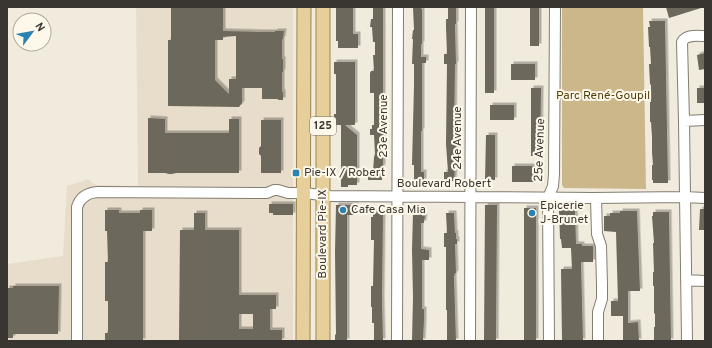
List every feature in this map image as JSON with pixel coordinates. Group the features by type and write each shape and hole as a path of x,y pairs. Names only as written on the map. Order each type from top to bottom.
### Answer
{"main road":[{"name":"Boulevard Pie-IX","path":"303,341 304,7"},
{"name":"Boulevard Pie-IX","path":"323,7 323,341"}],"street":[{"name":"23e Avenue","path":"397,341 398,7"},
{"name":"24e Avenue","path":"470,341 471,7"},
{"name":"25e Avenue","path":"549,341 548,198 554,180 554,7"},
{"path":"687,341 682,42 688,37 705,36"},
{"path":"684,121 705,120"},
{"name":"Boulevard Robert","path":"77,341 77,207 80,199 91,193 267,193 278,190 288,193 304,193 323,196 705,198"},
{"path":"596,198 597,234 601,246 602,285 602,299 598,312 598,341"},
{"path":"686,280 705,281"}],"shaded area":[{"path":"136,7 293,7 293,341 7,341 7,264 63,256 67,186 89,179 92,183 97,185 138,186"}],"green space":[{"name":"Parc René-Goupil","path":"562,7 643,7 646,189 564,188 562,185"}],"building":[{"path":"171,7 223,7 223,31 284,31 282,39 283,100 262,99 262,88 242,88 242,103 239,107 168,106 168,40 171,40","holes":["236,36 236,79 229,79 229,94 215,80 215,40 223,40 223,37"]},
{"path":"336,7 353,7 353,34 358,34 358,48 338,48 338,41 336,41"},
{"path":"373,7 383,7 382,109 384,128 382,180 368,180 368,173 373,172 375,154 374,135 370,135 370,129 372,129 372,125 374,125 374,93 370,93 370,73 371,71 374,71 373,55 375,55 375,42 373,42 372,27 370,27 371,19 373,19"},
{"path":"413,7 421,7 422,9 421,57 426,57 426,63 422,63 421,172 424,172 424,181 414,181 414,165 412,165 414,85 414,64 412,64 412,39 414,30"},
{"path":"448,7 456,7 454,137 456,137 456,165 454,181 444,181 444,172 448,172 446,144 447,64 444,64 444,54 447,54 446,19 448,19"},
{"path":"485,7 494,7 494,93 485,93"},
{"path":"530,7 539,7 539,46 530,46"},
{"path":"666,7 701,7 701,8 669,18"},
{"path":"649,21 665,21 668,183 653,183 652,180 653,165 650,122 651,85 649,64 651,64 648,27 650,27"},
{"path":"705,53 705,69 699,70 697,55"},
{"path":"334,62 355,62 355,125 345,125 357,135 357,185 348,185 348,187 341,187 341,125 334,125 334,114 336,114 336,74 334,74"},
{"path":"511,64 535,64 535,80 511,80"},
{"path":"531,88 541,88 540,156 531,156"},
{"path":"697,88 705,88 705,103 697,103"},
{"path":"490,105 514,105 514,120 490,120"},
{"path":"148,118 165,119 165,133 229,133 229,119 239,119 239,173 148,173"},
{"path":"261,120 281,120 281,173 261,173 261,156 259,154 259,148 261,146"},
{"path":"486,135 495,135 495,180 485,180"},
{"path":"512,166 536,166 536,182 512,182"},
{"path":"269,204 293,204 293,215 273,215 273,213 269,213"},
{"path":"336,205 356,205 356,215 347,215 347,341 335,341"},
{"path":"485,205 497,205 496,341 484,341"},
{"path":"524,208 536,208 536,341 524,341"},
{"path":"575,209 576,244 582,244 582,246 593,246 593,262 581,262 583,341 562,341 561,269 572,269 571,248 562,248 560,239 559,210"},
{"path":"700,209 705,209 705,230 699,230"},
{"path":"105,210 119,210 119,213 140,213 140,210 152,210 152,231 143,231 143,341 105,341 105,333 108,333 108,301 105,301 105,262 108,262 107,231 105,231"},
{"path":"620,211 637,211 640,291 628,291 628,323 638,322 639,341 623,341 623,316 611,316 611,301 618,301 616,232 604,231 604,216 610,216 610,213 620,213"},
{"path":"373,212 383,213 383,341 374,341 374,323 372,323 371,286 373,286 374,240 371,240 371,217 373,217"},
{"path":"413,212 422,212 422,216 425,216 424,223 421,223 421,249 429,250 429,260 422,260 422,309 424,309 423,341 412,341"},
{"path":"653,212 669,212 671,341 654,341 655,313 654,314 653,286"},
{"path":"194,213 205,213 205,230 239,230 239,295 276,295 276,309 270,309 270,330 282,330 282,341 179,341 180,230 194,230","holes":["239,314 253,314 253,329 239,329"]},
{"path":"446,213 454,213 455,233 457,239 457,244 455,244 456,273 454,277 456,341 447,341 446,247 444,247 444,233 447,233"},
{"path":"13,286 59,286 58,334 13,334 13,338 7,338 7,288 13,288"}],"place":[{"name":"Pie-IX / Robert","path":"296,173"},
{"name":"Cafe Casa Mia","path":"343,210"},
{"name":"Epicerie J-Brunet","path":"532,213"}]}
